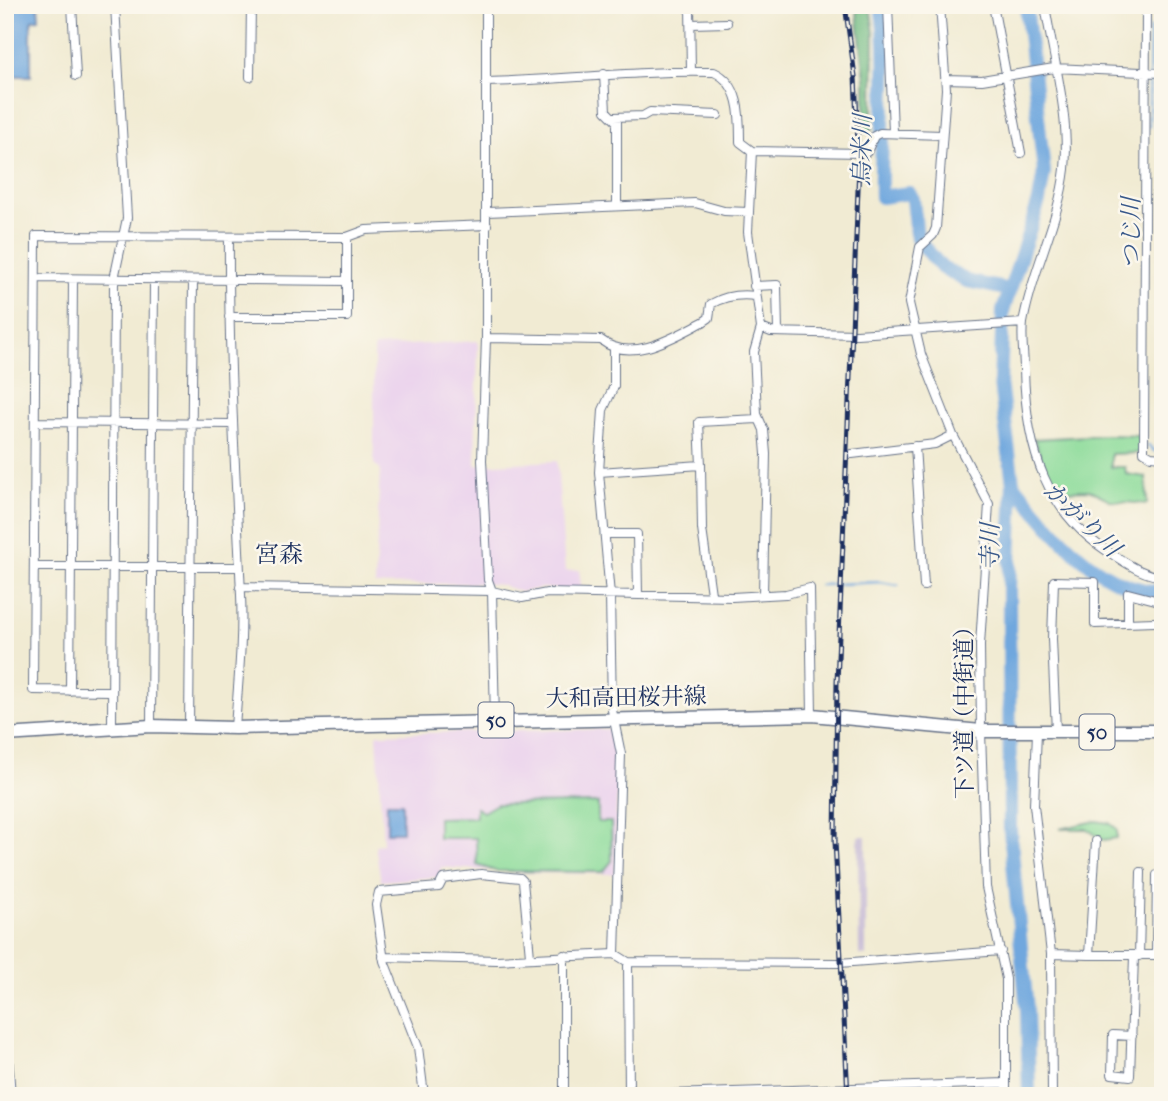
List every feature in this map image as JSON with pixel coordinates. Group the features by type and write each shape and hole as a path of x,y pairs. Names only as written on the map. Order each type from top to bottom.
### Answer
{"main road":[{"name":"大和高田桜井線","path":"5,735 151,726 235,728 495,720 812,715 984,731 1163,731"}],"street":[{"path":"72,5 76,76"},
{"path":"112,727 114,279 127,218 116,5"},
{"path":"250,77 251,5"},
{"path":"486,5 487,225 482,460 488,580 492,591 495,720"},
{"path":"690,5 691,72"},
{"path":"888,5 895,106 893,132"},
{"name":"下ツ道（中街道）","path":"940,5 945,79 936,228 933,235 920,247 913,270 909,303 930,383 953,435 989,504 980,645 986,887 1006,979 1006,1096"},
{"path":"993,5 1021,153"},
{"path":"1045,5 1052,68 1063,122 1065,167 1061,191 1020,324 1032,445 1048,486 1074,527 1092,543 1139,572 1163,577"},
{"path":"1146,5 1148,72 1144,452 1163,457"},
{"path":"691,24 727,23"},
{"path":"945,79 982,80 1052,68 1163,73"},
{"path":"487,82 604,74 714,72 724,79 740,107 740,142 752,151 862,153 867,152 874,136 893,132 942,135"},
{"path":"604,74 606,111 617,122 617,206"},
{"path":"614,117 643,116 650,112 718,115"},
{"path":"752,151 748,212 755,296 761,328 754,352 758,419 764,430 765,446 763,594"},
{"path":"487,212 695,203 724,211 748,212"},
{"path":"111,691 33,690 36,236 347,237 366,230 487,225"},
{"path":"229,237 231,424 240,587 241,661 235,728"},
{"path":"229,317 347,317 347,237"},
{"path":"36,278 347,281"},
{"path":"70,691 73,279"},
{"path":"151,726 154,280"},
{"path":"190,728 193,280"},
{"path":"754,286 777,285 778,332"},
{"path":"486,338 601,340 614,349 655,345 709,318 711,304 718,300 739,294 755,296"},
{"path":"761,328 778,332 857,334 1020,324"},
{"path":"614,349 614,386 603,410 598,472 610,595 612,710 621,754 615,954"},
{"path":"711,594 702,529 699,422 758,419"},
{"path":"35,422 231,424"},
{"path":"852,454 935,444 953,435"},
{"path":"915,446 924,586"},
{"path":"598,472 701,465"},
{"path":"606,534 636,534 638,595"},
{"path":"34,566 239,567"},
{"path":"1056,732 1052,639 1054,581 1095,582 1095,624 1155,622"},
{"path":"240,587 492,591 522,598 547,593 711,594 732,597 786,594 810,588 812,715"},
{"path":"1128,623 1128,593 1163,602"},
{"path":"1034,732 1034,805 1051,954 1052,1096"},
{"path":"1089,955 1096,841"},
{"path":"1132,1036 1113,1035 1112,1074 1130,1076 1141,872"},
{"path":"396,1096 424,1096 418,1048 383,957 375,897 379,892 439,887 443,879 481,874 520,878 523,881 530,956"},
{"path":"1051,954 1160,955 1157,875"},
{"path":"383,957 416,956 447,960 615,954 628,962 839,963 1001,951"},
{"path":"564,955 564,1096"},
{"path":"628,962 629,1094"},
{"path":"5,1015 11,1096"},
{"path":"608,1096 1006,1083"}],"shaded area":[{"path":"478,341 475,465 557,461 565,571 579,570 582,591 542,588 521,592 502,585 481,583 375,585 380,469 374,464 374,347"},
{"path":"612,729 617,779 615,874 518,873 441,867 439,877 381,881 375,845 383,844 377,734"},
{"path":"858,836 866,836 866,956 859,955"}],"green space":[{"path":"856,5 870,5 874,33 873,116 872,129 868,133 865,132 865,79"},
{"path":"1140,436 1140,453 1111,454 1111,467 1125,467 1126,474 1146,477 1147,504 1112,501 1090,490 1054,491 1034,439"},
{"path":"598,803 598,822 611,822 612,861 603,872 495,871 477,865 476,838 438,838 438,818 476,817 476,808 483,812 497,804"},
{"path":"1096,821 1109,823 1117,829 1117,838 1103,840 1087,829 1059,829"}],"water":[{"path":"5,5 38,5 39,19 32,20 31,24 31,76 5,76"},
{"path":"387,803 402,803 402,832 387,832"}],"waterway":[{"name":"烏米川","path":"881,5 885,53 881,197 909,193 913,199 917,238 942,268 967,281 1010,290"},
{"name":"寺川","path":"1026,5 1044,172 1039,201 1003,311 1000,383 1013,483 1009,590 1010,830 1027,1010 1029,1096"},
{"name":"つじ川","path":"1149,127 1150,28"},
{"name":"つじ川","path":"1148,445 1154,451 1163,451"},
{"name":"かがり川","path":"1013,483 1060,538 1097,569 1117,581 1139,589 1163,592"},
{"path":"820,585 880,582 898,585"}],"railway":[{"path":"845,5 855,76 859,166 837,682 835,841 848,1096"}],"district":[{"name":"宮森","path":"279,554"}]}
